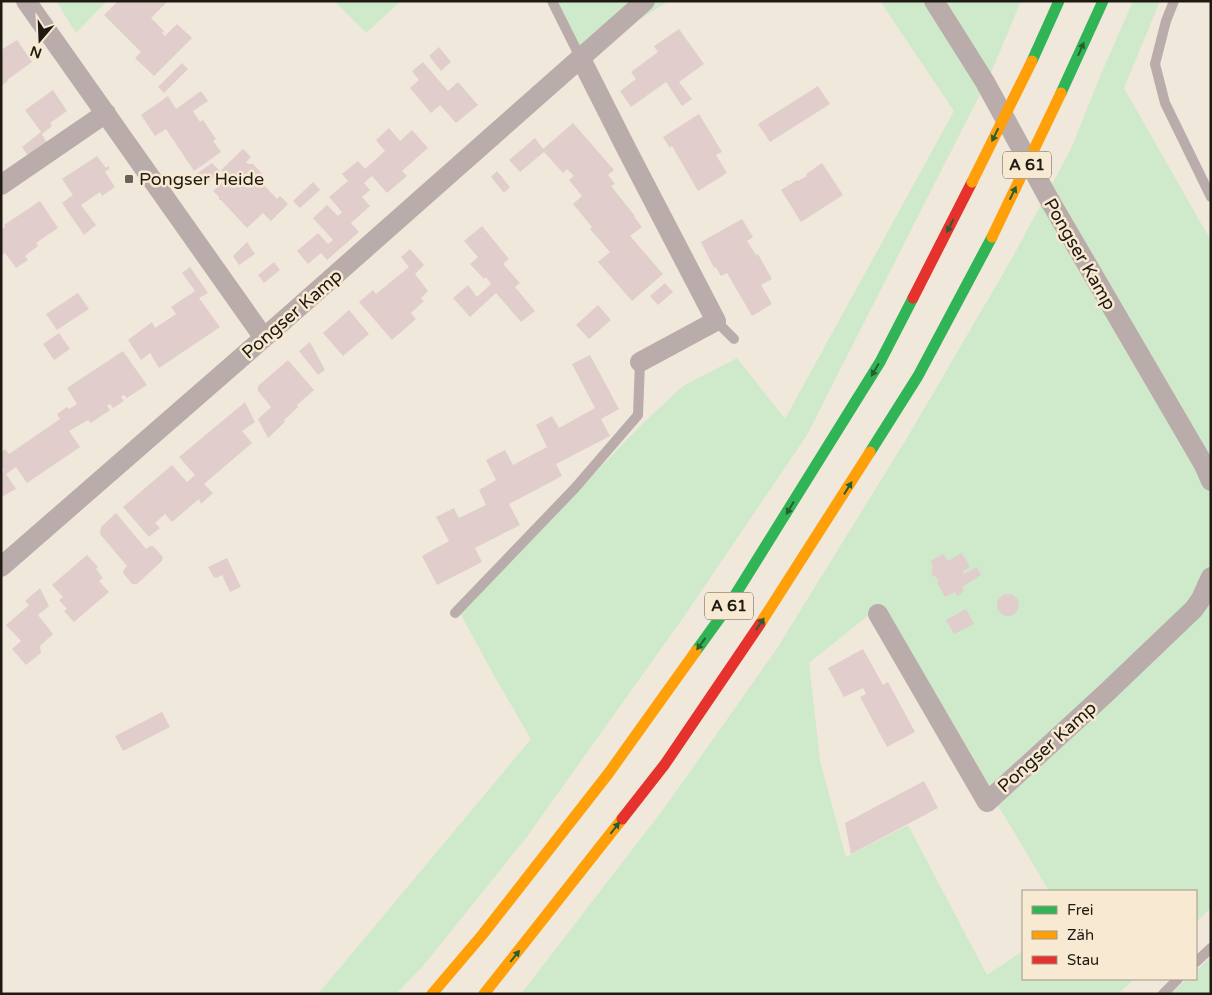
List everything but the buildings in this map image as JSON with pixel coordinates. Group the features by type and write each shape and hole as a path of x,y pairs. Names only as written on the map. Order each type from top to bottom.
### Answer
{"highway":[{"name":"A 61","path":"432,994 483,934 608,774 727,608 880,362 972,182 1059,1"},
{"name":"A 61","path":"484,994 665,764 778,598 918,376 992,237 1061,94 1102,1"}],"street":[{"path":"26,1 264,338"},
{"name":"Pongser Kamp","path":"1,567 264,338 645,1"},
{"name":"Pongser Kamp","path":"934,1 985,82 1050,202 1204,465 1211,481"},
{"path":"580,57 716,321 640,362"},
{"path":"1,185 106,113"},
{"name":"Pongser Kamp","path":"878,614 987,802 1194,609 1201,599 1211,576"}],"lane":[{"path":"552,1 580,57"},
{"path":"1174,1 1166,21 1155,64 1164,103 1211,197"},
{"path":"716,321 734,339"},
{"path":"455,613 575,488 638,415 640,362"},
{"path":"1197,961 1211,948"},
{"path":"1163,994 1177,980"}],"green space":[{"path":"56,1 107,1 76,33"},
{"path":"334,1 401,1 366,33"},
{"path":"552,1 669,1 580,57"},
{"path":"880,1 1021,1 990,75 807,435 685,615 526,838 423,966 396,994 318,994 531,739 460,613 640,426 683,386 737,358 785,419 954,111"},
{"path":"1133,1 1160,1 1124,88 1211,241 1211,908 1197,921 1197,890 1048,890 1005,817 870,614 809,663 820,761 846,857 908,825 987,975 1022,952 1022,980 1133,980 1118,994 521,994 665,807 776,650 910,433 1011,260 1071,149"},
{"path":"1211,957 1211,994 1171,994 1186,980 1197,980 1197,970"}],"traffic: fast":[{"path":"1032,61 1059,1"},
{"path":"1061,93 1103,1"},
{"path":"870,452 918,376 992,237"},
{"path":"696,651 727,608 880,362 913,298"}],"traffic: slow":[{"path":"972,182 1032,61"},
{"path":"992,237 1061,93"},
{"path":"760,624 870,452"},
{"path":"432,994 483,934 608,774 696,651"},
{"path":"484,994 622,819"}],"traffic: jam":[{"path":"913,298 972,182"},
{"path":"622,819 665,764 760,624"}],"place":[{"name":"Pongser Heide","path":"129,179"}]}
